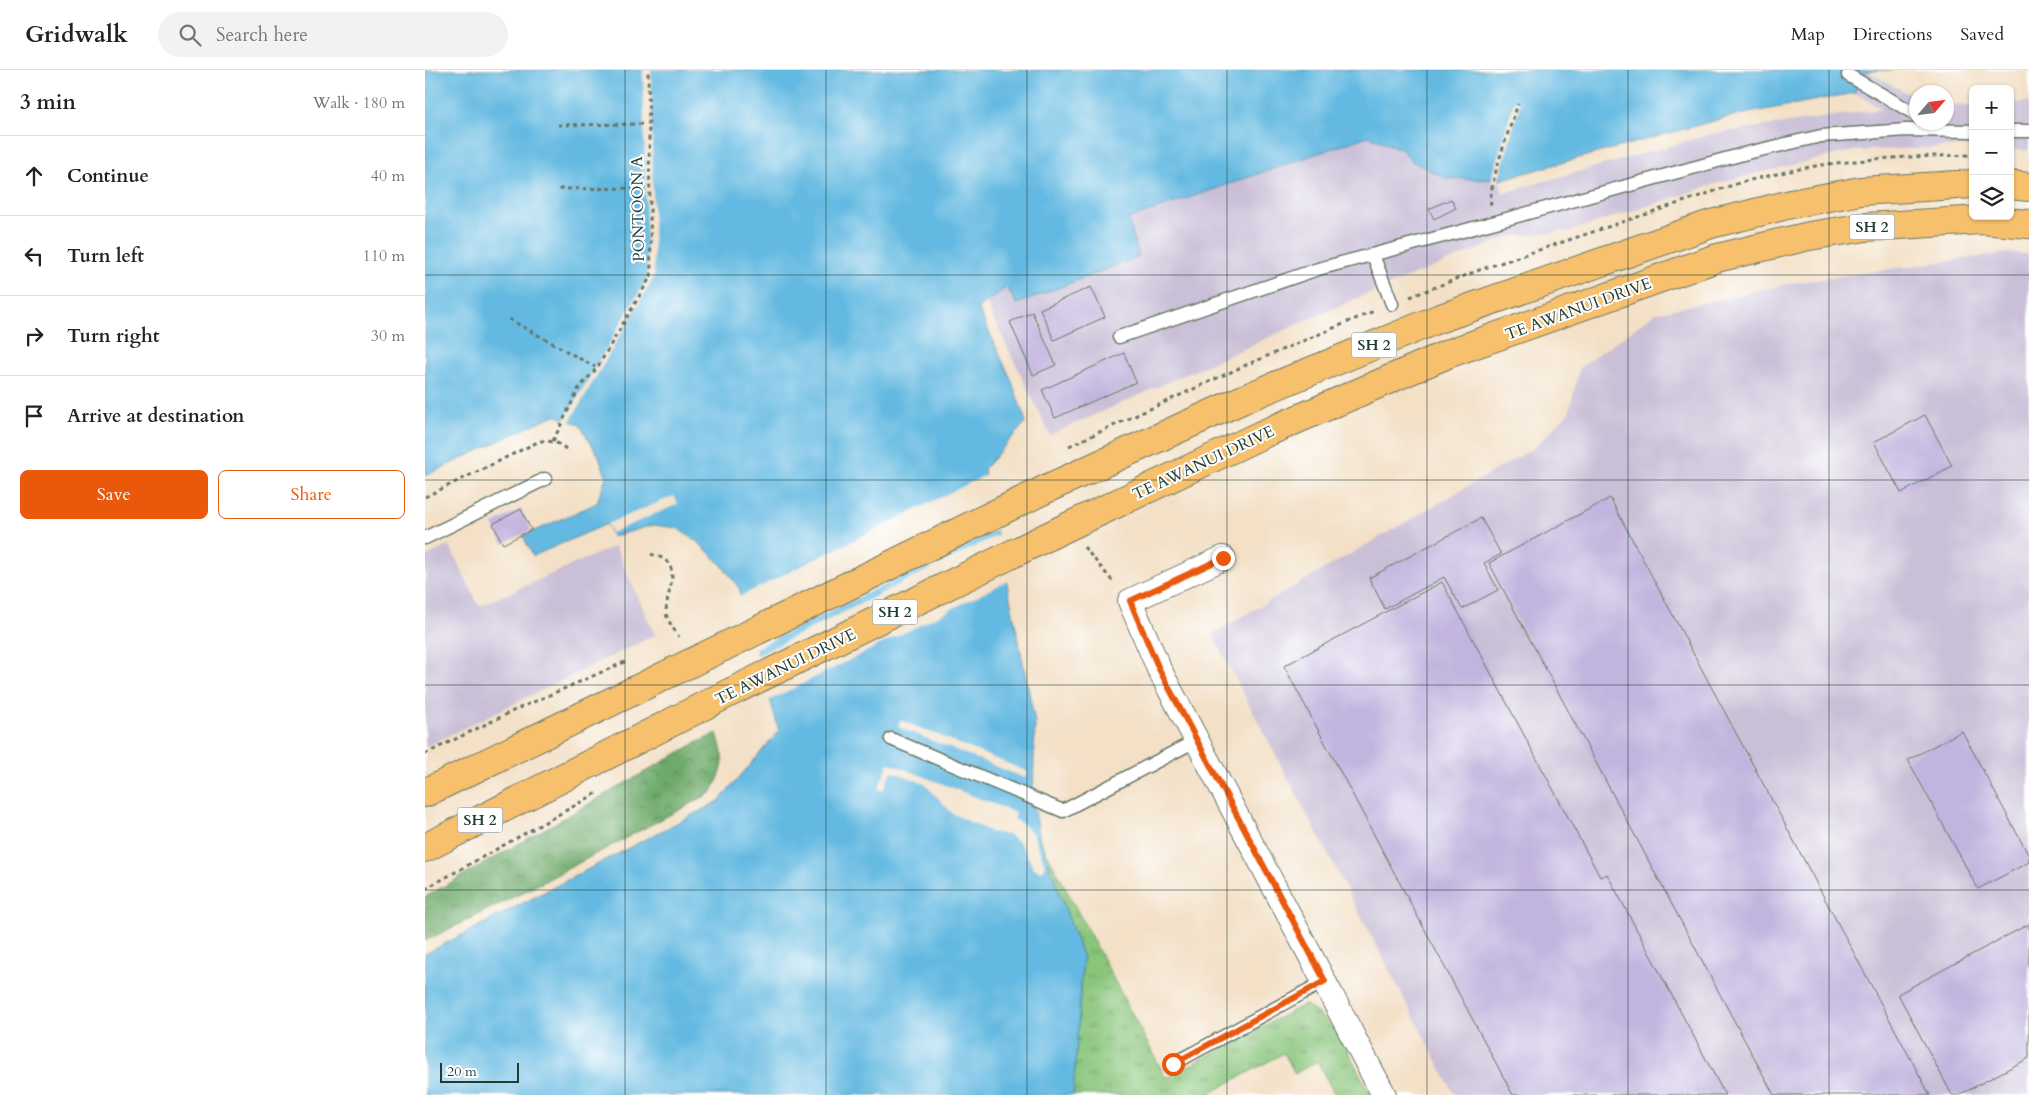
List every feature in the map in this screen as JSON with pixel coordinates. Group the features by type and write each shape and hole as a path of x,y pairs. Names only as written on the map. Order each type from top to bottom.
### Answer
{"highway":[{"name":"SH 2","path":"425,793 1047,489 1246,398 1438,319 1711,224 1791,204 1861,191 1969,184"},
{"path":"2014,185 2029,187"},
{"name":"TE AWANUI DRIVE","path":"425,848 727,694 1071,535 1261,434 1450,353 1717,258 1809,236 1866,227 1981,220 2029,224"}],"street":[{"path":"1223,558 1130,601 1159,669 1384,1095"}],"lane":[{"path":"1848,75 1909,110"},
{"path":"1954,127 1967,131"},
{"path":"1119,337 1318,269 1747,153 1821,136 1907,130 1967,131"},
{"path":"2014,131 2029,131"},
{"path":"1373,254 1392,304"},
{"path":"425,538 545,479"},
{"path":"891,739 1063,811 1197,740"},
{"path":"1173,1064 1325,981"}],"path":[{"name":"PONTOON A","path":"553,441 579,388 597,368 651,276 648,70"},
{"path":"1492,188 1512,118 1518,104"},
{"path":"558,125 644,124"},
{"path":"559,190 646,188"},
{"path":"509,319 595,367"},
{"path":"425,498 540,441 560,443 569,452"},
{"path":"1071,535 1130,601"},
{"path":"651,554 666,560 671,571 672,579 667,616 679,637"},
{"path":"672,641 686,634"},
{"path":"425,754 513,711 631,660"},
{"path":"425,889 605,789"}],"shaded area":[{"path":"1867,71 1909,94 1909,130 1954,130 1954,105 1969,105 1969,146 1852,151 1725,181 1570,231 1508,237 1357,298 1050,435 985,301 1007,287 1016,304 1139,256 1128,219 1368,136 1403,150 1410,160 1445,178 1499,180 1503,193 1712,134 1882,109 1854,93"},
{"path":"2029,102 2029,151 2014,149 2014,103"},
{"path":"2005,253 2029,254 2029,1095 1455,1095 1212,634 1534,448 1569,412 1580,367 1656,313 1792,283"},
{"path":"449,545 479,606 615,546 655,635 425,747 425,557"}],"green space":[{"path":"717,733 723,764 711,793 526,891 425,941 425,897 692,745"},
{"path":"1040,840 1166,1078 1305,1004 1327,1021 1342,1040 1371,1095 1335,1095 1317,1061 1295,1074 1284,1053 1207,1095 1073,1095 1083,958"}],"water":[{"path":"425,70 1893,70 1867,71 1854,93 1728,117 1499,180 1445,178 1410,160 1403,150 1368,136 1128,219 1139,257 1016,304 1007,287 978,308 1011,379 1026,422 984,469 1035,722 1033,799 1040,840 1083,958 1073,1095 425,1095 425,954 719,801 779,731 739,588 721,564 699,543 677,528 653,525 612,537 607,524 533,556 523,536 597,503 606,476 599,456 579,424 554,415 425,476"}],"pier":[{"path":"643,70 651,70 654,277 569,423 564,421 647,279"},
{"path":"1514,101 1520,103 1498,182 1491,182"},
{"path":"988,474 999,528 753,649 739,597"},
{"path":"674,496 678,504 611,533 607,524"},
{"path":"1000,534 1009,580 768,701 756,656"},
{"path":"900,720 1028,772 1025,778 898,727"},
{"path":"889,763 1016,813 1014,819 1033,834 1045,866 1042,871 1035,869 1020,843 1009,835 991,832 952,813 925,784 895,772 890,773 883,791 878,789"}],"building":[{"path":"1451,199 1456,208 1434,219 1429,209"},
{"path":"1091,287 1105,317 1054,340 1040,309"},
{"path":"1032,312 1056,365 1033,375 1010,322"},
{"path":"1124,353 1136,382 1055,418 1042,390"},
{"path":"1925,415 1952,466 1901,493 1874,442"},
{"path":"1610,498 1930,1095 1774,1095 1489,563"},
{"path":"521,509 531,530 503,544 493,524"},
{"path":"1481,518 1501,554 1484,563 1498,590 1462,609 1444,577 1385,609 1369,578"},
{"path":"1442,582 1600,877 1607,874 1725,1095 1513,1095 1284,666"},
{"path":"1962,731 2029,856 2029,862 1978,889 1908,760"},
{"path":"2029,924 2029,1058 1959,1095 1952,1095 1898,994"}],"route":[{"path":"1173,1064 1325,981 1159,669 1130,601 1223,558"}]}
